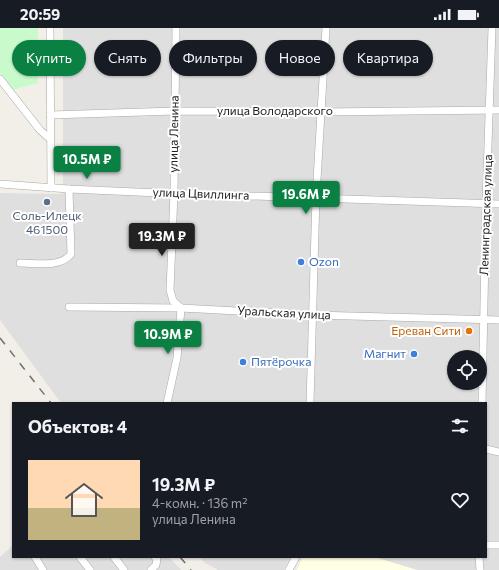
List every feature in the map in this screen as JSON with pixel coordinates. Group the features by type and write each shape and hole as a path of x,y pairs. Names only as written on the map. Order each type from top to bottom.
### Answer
{"street":[{"path":"50,28 51,188"},
{"name":"улица Ленина","path":"176,28 174,193 170,290 172,300 181,308"},
{"path":"310,402 316,197 326,28"},
{"name":"Ленинградская улица","path":"482,402 486,204 492,28"},
{"path":"0,79 40,130 50,139"},
{"name":"улица Володарского","path":"50,116 175,111 322,112 499,110"},
{"name":"улица Цвиллинга","path":"0,184 69,189 499,204"},
{"path":"20,263 49,264 68,258 71,254 69,189"},
{"name":"Уральская улица","path":"69,307 181,308 313,315 499,320"},
{"path":"167,402 177,358 181,308"},
{"path":"487,449 499,452"},
{"path":"487,545 499,546"},
{"path":"36,558 43,570"},
{"path":"81,558 90,570"},
{"path":"115,558 124,570"},
{"path":"151,570 156,565 156,558"},
{"path":"289,570 295,558"},
{"path":"479,558 480,570"}],"shaded area":[{"path":"63,28 499,28 499,570 417,570 377,558 487,558 487,402 60,402 0,320 0,193 63,194 63,76 86,76 86,40 63,40"},
{"path":"12,546 12,558 170,558 181,570 0,570 0,557"},
{"path":"200,558 290,558 284,570 218,570 205,563"},
{"path":"303,558 377,558 417,570 297,570"}],"green space":[{"path":"0,28 38,28 38,40 12,40 12,76 38,76 38,83 12,90 0,73"}],"railway":[{"path":"0,338 50,402"},
{"path":"181,558 191,570"}],"place":[{"name":"Соль-Илецк 461500","path":"47,202"},
{"name":"Ozon","path":"301,262"},
{"name":"Ереван Сити","path":"469,331"},
{"name":"Магнит","path":"414,354"},
{"name":"Пятёрочка","path":"243,362"}]}
